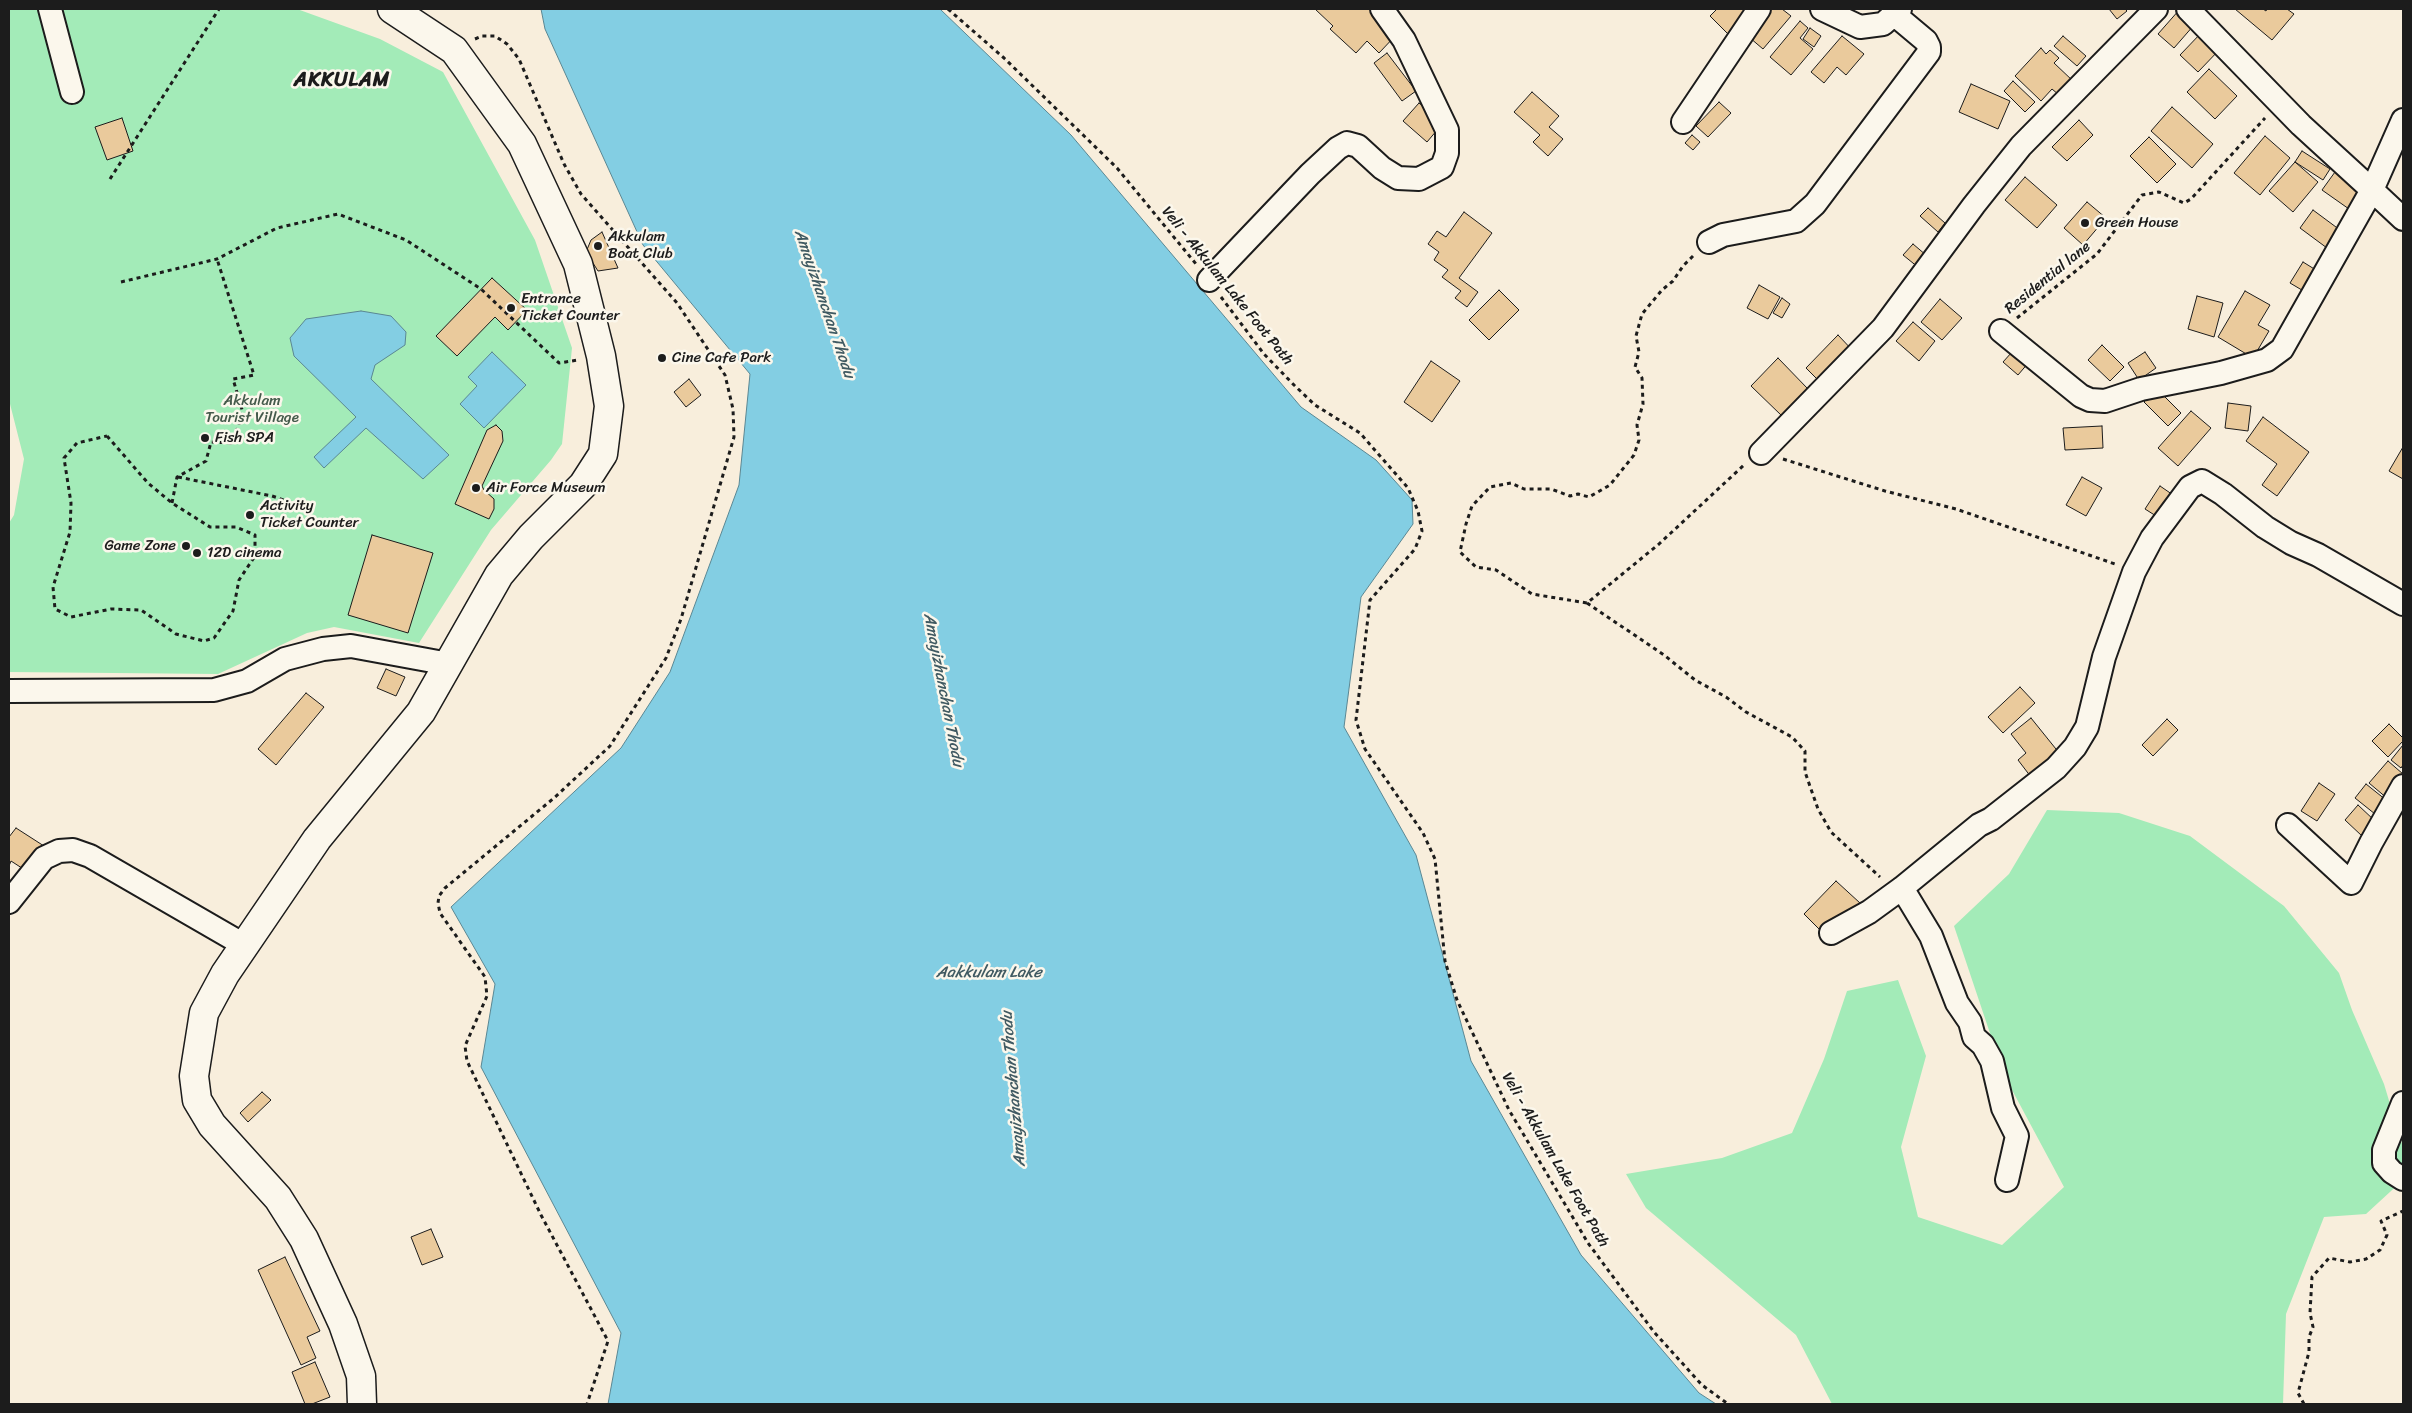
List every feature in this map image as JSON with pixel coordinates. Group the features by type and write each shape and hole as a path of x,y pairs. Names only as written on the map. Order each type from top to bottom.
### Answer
{"main road":[{"path":"362,1404 361,1376 343,1324 304,1239 278,1198 212,1125 197,1100 194,1076 204,1012 224,974 317,840 421,712 499,575 531,537 583,485 603,454 609,406 601,356 578,264 522,144 454,50 392,9"}],"street":[{"path":"50,9 72,92"},
{"path":"1683,122 1760,9"},
{"path":"1709,242 1723,235 1796,221 1815,204 1929,52 1926,41 1897,12 1883,24 1860,27 1822,9"},
{"path":"1761,452 1883,328 1974,205 2021,146 2156,9"},
{"path":"2188,9 2279,103 2403,218"},
{"path":"1209,280 1310,174 1338,148 1347,144 1358,146 1382,168 1398,178 1419,179 1442,167 1447,153 1447,130 1389,11"},
{"path":"2001,331 2081,396 2090,400 2105,401 2141,389 2221,373 2267,360 2282,350 2372,190 2403,120"},
{"path":"1831,933 1869,912 1902,888 1979,825 1991,819 2056,768 2075,747 2087,727 2104,657 2134,572 2152,538 2190,487 2202,481 2223,494 2265,528 2291,543 2318,555 2403,604"},
{"path":"9,691 214,690 247,681 285,659 323,649 351,646 449,664"},
{"path":"2288,825 2351,883 2370,843 2403,786"},
{"path":"9,902 44,858 59,851 73,850 90,856 244,945"},
{"path":"1902,888 1930,936 1957,1003 1970,1022 1974,1037 1983,1046 1992,1060 2003,1108 2017,1136 2008,1180"},
{"path":"2403,1103 2384,1150 2384,1163 2392,1172 2403,1179"}],"path":[{"path":"110,179 219,9"},
{"name":"Veli - Akkulam Lake Foot Path","path":"948,9 1004,58 1117,168 1209,280 1264,354 1315,404 1360,433 1408,488 1418,510 1422,531 1415,549 1370,600 1356,720 1365,749 1423,833 1434,859 1445,962 1457,1000 1509,1110 1588,1243 1648,1325 1702,1386 1728,1404"},
{"path":"454,50 482,36 495,36 507,44 519,59 564,164 581,194 677,304 725,375 733,409 734,437 681,619 666,658 610,746 554,798 445,888 439,896 440,913 485,977 487,996 466,1046 467,1061 542,1215 608,1341 587,1404"},
{"name":"Residential lane","path":"2001,331 2097,254 2142,195 2159,192 2184,203 2191,199 2279,103"},
{"path":"121,282 217,259 276,228 338,214 406,240 481,289 559,363 601,356"},
{"path":"1709,242 1683,266 1642,314 1636,336 1639,352 1636,367 1642,378 1642,404 1637,425 1639,440 1634,455 1610,485 1589,497 1578,494 1570,496 1551,489 1524,489 1511,483 1490,487 1472,506 1460,552 1476,567 1496,570 1532,594 1587,603 1664,655 1695,680 1726,696 1746,712 1792,737 1805,751 1804,772 1818,809 1831,832 1885,882 1898,883 1902,888"},
{"path":"172,502 177,477 206,461 211,442 232,443 243,413 233,379 254,375 217,259"},
{"path":"107,436 148,483 172,502 210,527 236,527 256,535 255,556 239,580 233,611 214,638 204,641 176,634 141,610 111,609 71,617 55,610 53,588 70,532 71,503 64,458 77,443 107,436"},
{"path":"1587,603 1659,544 1708,497 1761,452 1885,491 1956,509 2134,572"},
{"path":"177,477 272,496 311,509"},
{"path":"2304,1404 2298,1393 2309,1352 2309,1336 2314,1327 2310,1313 2312,1277 2329,1258 2350,1262 2366,1259 2380,1250 2387,1235 2381,1221 2403,1211"}],"green space":[{"name":"Akkulam Tourist Village","path":"9,9 297,9 380,39 443,72 535,240 572,348 562,444 551,460 491,530 419,643 334,627 307,633 218,674 9,672 9,523 14,515 24,459 9,400"},
{"path":"2047,810 2119,813 2190,836 2284,906 2339,973 2352,1010 2384,1084 2403,1147 2403,1180 2366,1214 2324,1217 2286,1314 2283,1404 1832,1404 1796,1335 1646,1208 1626,1174 1722,1158 1792,1133 1824,1059 1847,991 1898,980 1926,1056 1901,1147 1918,1217 2002,1245 2064,1187 2004,1075 1954,926 2009,874"}],"water":[{"name":"Aakkulam Lake","path":"541,9 940,9 1071,135 1301,407 1376,460 1412,500 1413,524 1361,597 1344,727 1416,855 1471,1061 1581,1255 1699,1393 1716,1404 608,1404 621,1333 481,1067 495,984 451,907 621,748 670,672 739,485 750,374 643,245 545,29"},
{"path":"361,311 391,316 406,332 405,345 375,365 371,379 449,455 423,479 366,428 324,468 314,457 356,417 294,356 290,338 306,319"},
{"path":"492,352 526,385 484,428 460,404 477,386 468,377"}],"building":[{"path":"1315,9 1371,9 1397,34 1379,53 1367,41 1356,53 1330,29 1333,26"},
{"path":"1717,9 1755,9 1729,35 1710,16"},
{"path":"1764,9 1782,9 1791,16 1763,49 1743,32"},
{"path":"2109,9 2125,9 2127,11 2117,19"},
{"path":"2180,9 2201,17 2174,48 2158,34"},
{"path":"2235,9 2263,9 2266,11 2267,9 2287,9 2294,14 2272,40"},
{"path":"1800,21 1808,28 1800,38 1813,49 1791,75 1770,57"},
{"path":"1810,28 1821,36 1814,47 1803,39"},
{"path":"2203,31 2221,48 2198,72 2180,55"},
{"path":"1842,36 1864,54 1846,75 1837,67 1824,83 1811,72"},
{"path":"2063,36 2086,56 2077,66 2054,46"},
{"path":"2041,48 2046,54 2050,50 2059,58 2054,63 2073,81 2059,95 2052,89 2041,101 2015,76"},
{"path":"1387,53 1416,91 1402,101 1374,63"},
{"path":"2209,69 2237,96 2215,119 2187,92"},
{"path":"2013,81 2035,102 2025,112 2004,91"},
{"path":"1971,84 2010,101 1998,129 1959,112"},
{"path":"1532,92 1559,116 1549,127 1563,139 1548,156 1533,142 1540,135 1514,112"},
{"path":"1719,102 1731,113 1708,137 1696,126"},
{"path":"1419,103 1443,123 1427,142 1403,121"},
{"path":"2172,107 2213,144 2192,168 2151,131"},
{"path":"122,118 133,151 107,160 95,127"},
{"path":"2079,120 2093,135 2067,161 2052,147"},
{"path":"1692,135 1700,142 1693,150 1685,143"},
{"path":"2265,136 2290,158 2260,195 2234,173"},
{"path":"2149,137 2176,164 2157,183 2130,156"},
{"path":"2302,151 2330,169 2323,180 2295,162"},
{"path":"2295,162 2318,182 2293,212 2269,191"},
{"path":"2335,172 2362,191 2349,209 2322,190"},
{"path":"2025,177 2057,205 2037,228 2005,200"},
{"name":"Green House","path":"2087,202 2106,218 2083,245 2064,228"},
{"path":"1928,208 1945,223 1938,232 1920,216"},
{"path":"2313,210 2340,230 2327,248 2300,228"},
{"path":"1464,212 1492,233 1459,278 1478,292 1467,307 1455,298 1461,291 1442,277 1448,270 1434,260 1439,252 1428,244 1437,231 1446,237"},
{"name":"Akkulam Boat Club","path":"602,232 618,268 598,271 586,252 591,240"},
{"path":"1913,244 1933,261 1924,272 1903,255"},
{"path":"2303,262 2324,275 2312,296 2290,283"},
{"path":"492,278 527,310 508,330 495,317 457,356 436,336"},
{"path":"1759,285 1780,297 1768,319 1747,308"},
{"path":"1499,290 1519,310 1489,340 1469,320"},
{"path":"2245,291 2270,305 2258,325 2269,331 2253,358 2218,337"},
{"path":"2197,296 2223,303 2214,337 2188,329"},
{"path":"1782,298 1790,304 1782,318 1773,313"},
{"path":"1940,299 1962,318 1942,340 1921,322"},
{"path":"1913,322 1935,341 1919,361 1896,341"},
{"path":"1838,335 1855,353 1823,385 1806,368"},
{"path":"2021,342 2035,355 2018,375 2003,362"},
{"path":"2102,345 2124,367 2110,381 2088,360"},
{"path":"2145,352 2156,368 2139,380 2128,363"},
{"path":"1778,358 1808,389 1782,416 1751,386"},
{"path":"1431,361 1460,381 1432,422 1404,402"},
{"path":"689,379 701,395 686,407 674,392"},
{"path":"2157,389 2181,413 2168,426 2144,402"},
{"path":"2228,403 2251,406 2248,431 2225,428"},
{"path":"2191,411 2211,428 2178,466 2158,448"},
{"path":"2263,417 2309,452 2277,496 2262,485 2277,464 2246,441"},
{"path":"496,425 502,431 503,441 482,486 494,499 494,509 489,519 455,504 487,430"},
{"path":"2102,426 2103,448 2065,450 2063,428"},
{"path":"2403,447 2403,479 2389,471"},
{"path":"2082,477 2102,488 2086,516 2066,505"},
{"path":"2160,486 2179,499 2164,521 2145,509"},
{"path":"372,535 433,553 408,633 348,615"},
{"path":"386,669 405,677 396,696 377,688"},
{"path":"2020,687 2035,703 2003,733 1988,717"},
{"path":"306,693 324,707 276,765 258,749"},
{"path":"2031,718 2060,754 2031,777 2018,760 2026,753 2011,734"},
{"path":"2167,719 2178,730 2153,756 2142,745"},
{"path":"2389,724 2403,738 2403,741 2388,757 2372,741"},
{"path":"2403,745 2403,765 2401,768 2391,760"},
{"path":"2388,761 2403,774 2403,781 2388,799 2369,783"},
{"path":"2319,783 2335,794 2317,821 2301,811"},
{"path":"2366,784 2386,800 2375,814 2355,798"},
{"path":"2358,805 2375,821 2362,836 2345,820"},
{"path":"16,828 44,846 28,872 11,861 9,866 9,837"},
{"path":"1836,881 1860,903 1827,937 1804,914"},
{"path":"262,1092 271,1100 248,1122 240,1113"},
{"path":"431,1229 443,1257 422,1265 411,1237"},
{"path":"285,1257 320,1331 307,1337 316,1358 301,1365 258,1270"},
{"path":"315,1362 330,1397 312,1404 305,1404 292,1372"}],"place":[{"name":"Green House","path":"2085,223"},
{"name":"Akkulam Boat Club","path":"598,246"},
{"name":"Entrance Ticket Counter","path":"511,308"},
{"name":"Cine Cafe Park","path":"662,358"},
{"name":"Fish SPA","path":"205,438"},
{"name":"Air Force Museum","path":"476,488"},
{"name":"Activity Ticket Counter","path":"250,515"},
{"name":"Game Zone","path":"186,546"},
{"name":"12D cinema","path":"197,553"}],"district":[{"name":"AKKULAM","path":"342,81"}],"water label":[{"name":"Amayizhanchan Thodu","path":"824,304"},
{"name":"Amayizhanchan Thodu","path":"943,690"},
{"name":"Amayizhanchan Thodu","path":"1014,1089"}]}
